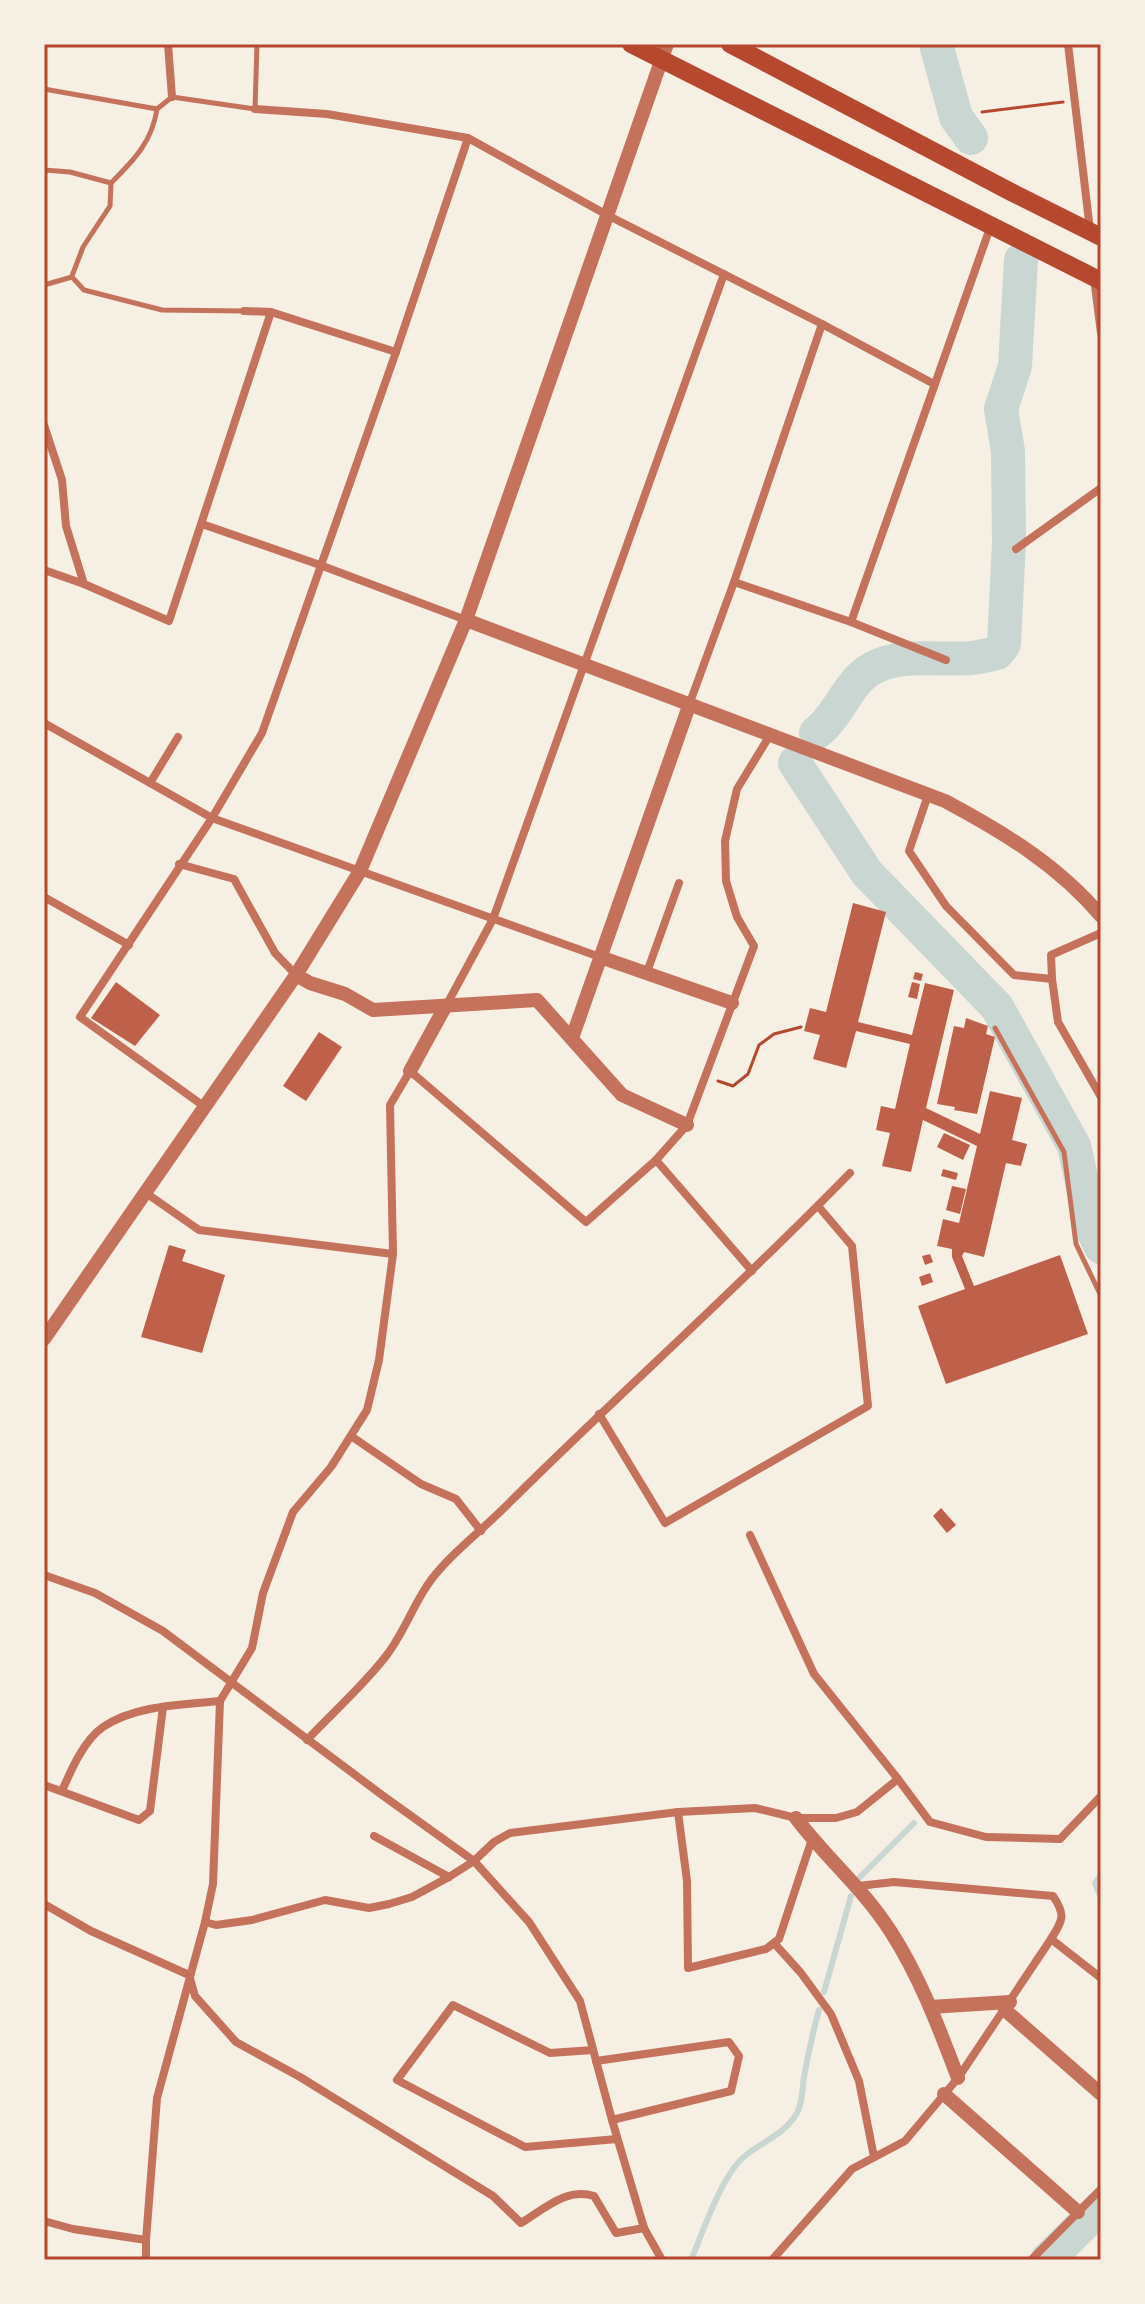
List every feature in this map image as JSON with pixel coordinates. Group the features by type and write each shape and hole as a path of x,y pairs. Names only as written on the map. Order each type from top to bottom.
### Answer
{"highway":[{"path":"631,44 664,52 1098,279"},
{"path":"730,44 1011,192 1097,233"}],"street":[{"path":"168,44 172,97"},
{"path":"1068,44 1097,233"},
{"path":"44,1339 296,975 360,871 466,620 664,52"},
{"path":"255,109 327,114 468,138 609,216 934,384"},
{"path":"204,1110 80,1017 212,818 262,733 468,138"},
{"path":"851,622 991,225"},
{"path":"146,2260 157,2098 213,1884 220,1701 252,1648 263,1593 293,1512 331,1467 367,1410 379,1360 393,1254 390,1105 493,919 724,274"},
{"path":"1098,279 1101,333"},
{"path":"244,311 271,312 396,352"},
{"path":"44,570 169,621 271,312"},
{"path":"572,1038 822,324"},
{"path":"44,425 62,480 66,526 84,584"},
{"path":"1016,549 1101,488"},
{"path":"202,524 320,565 945,801 1003,832 1057,873 1101,916"},
{"path":"734,582 851,622 946,660"},
{"path":"44,723 212,818 732,1003"},
{"path":"410,1071 586,1222 656,1160 687,1125 754,946 737,917 726,881 725,841 737,789 770,735"},
{"path":"150,783 178,737"},
{"path":"928,795 909,851 916,862 946,906 1014,975 1052,979"},
{"path":"179,864 234,879 275,953 296,975 310,983 345,994 373,1010 537,1000 622,1095 687,1125"},
{"path":"647,972 679,883"},
{"path":"44,897 129,945"},
{"path":"1101,933 1051,955 1058,1022 1101,1097"},
{"path":"656,1160 752,1271"},
{"path":"307,1740 387,1655 412,1614 419,1595 441,1568 752,1271 850,1173"},
{"path":"146,1193 199,1230 393,1254"},
{"path":"599,1414 665,1523 868,1406 852,1246 818,1206"},
{"path":"351,1436 421,1484 456,1499 481,1531"},
{"path":"750,1535 814,1674 930,1822 986,1837 1060,1839 1101,1796"},
{"path":"44,1575 95,1593 163,1631 474,1861 529,1922 580,2001 644,2228 662,2260"},
{"path":"62,1791 75,1761 100,1729 128,1714 220,1701"},
{"path":"44,1785 139,1820 150,1811 163,1707"},
{"path":"205,1922 216,1925 252,1920 325,1900 369,1908 412,1897 474,1861 494,1842 510,1833 678,1812 755,1808 796,1818 836,1818 857,1812 898,1779"},
{"path":"678,1812 687,1881 688,1968 766,1949 779,1939 812,1839"},
{"path":"796,1818 856,1884 892,1932 930,2007 958,2078"},
{"path":"374,1836 449,1877"},
{"path":"772,2260 852,2169 905,2141 958,2078 1061,1922 1061,1908 1053,1896 894,1882 856,1884"},
{"path":"44,1904 91,1931 189,1975 195,1996 236,2042 300,2077 493,2196 521,2223 568,2195 583,2193 594,2196 616,2233 644,2228"},
{"path":"1051,1939 1101,1978"},
{"path":"774,1943 831,2014 859,2081 874,2157"},
{"path":"593,2050 550,2053 453,2005 397,2080 525,2147 617,2139"},
{"path":"930,2007 1007,2006 1101,2094"},
{"path":"596,2061 729,2042 739,2056 731,2091 612,2120"},
{"path":"944,2094 1078,2212"},
{"path":"1031,2260 1101,2189"},
{"path":"44,2221 73,2229 146,2240"}],"lane":[{"path":"72,277 83,247 110,206 111,183 140,154 156,120 157,109 172,97 255,109 257,44"},
{"path":"44,89 157,109"},
{"path":"44,170 70,172 111,183"},
{"path":"44,285 72,277"},
{"path":"72,277 84,290 162,310 244,311"},
{"path":"995,1028 1064,1152 1076,1244 1101,1296"}],"path":[{"path":"982,112 1075,101"},
{"path":"702,1084 720,1081 733,1086 748,1074 759,1045 774,1034 801,1027"}],"building":[{"path":"853,903 886,912 858,1022 912,1035 925,983 954,990 926,1108 980,1134 990,1091 1022,1098 1012,1140 1027,1144 1021,1166 1006,1163 984,1257 964,1252 962,1256 974,1286 1060,1255 1088,1334 946,1384 918,1306 965,1289 952,1257 952,1249 937,1246 943,1219 959,1223 977,1146 923,1120 911,1172 882,1166 890,1133 876,1130 881,1106 895,1109 910,1044 856,1031 846,1068 813,1059 820,1035 804,1031 810,1008 826,1012"},
{"path":"915,972 923,974 921,981 913,979"},
{"path":"116,982 160,1015 135,1046 91,1018"},
{"path":"912,982 920,984 917,999 908,997"},
{"path":"966,1018 988,1026 986,1034 995,1037 977,1114 937,1104 954,1026 964,1028"},
{"path":"319,1032 342,1047 306,1101 283,1086"},
{"path":"944,1133 970,1145 963,1160 937,1147"},
{"path":"943,1169 958,1173 956,1180 941,1176"},
{"path":"952,1186 966,1189 960,1214 946,1210"},
{"path":"169,1245 186,1250 182,1261 225,1275 202,1353 141,1337"},
{"path":"930,1254 933,1262 925,1265 922,1256"},
{"path":"930,1273 933,1282 922,1286 919,1277"},
{"path":"941,1508 956,1525 947,1533 933,1516"}],"waterway":[{"path":"936,44 956,117 971,138"},
{"path":"816,733 831,718 857,681 873,668 897,660 978,657 997,653 1004,644 1009,542 1008,451 1001,409 1015,366 1021,260"},
{"path":"795,763 867,873 997,1007 1074,1146 1093,1231 1101,1247"},
{"path":"859,1878 914,1823"},
{"path":"1101,1875 1095,1883 1101,1898"},
{"path":"824,1992 851,1896"},
{"path":"691,2260 714,2204 737,2164 780,2132 797,2113 819,2010"},
{"path":"1047,2260 1101,2207"}]}
